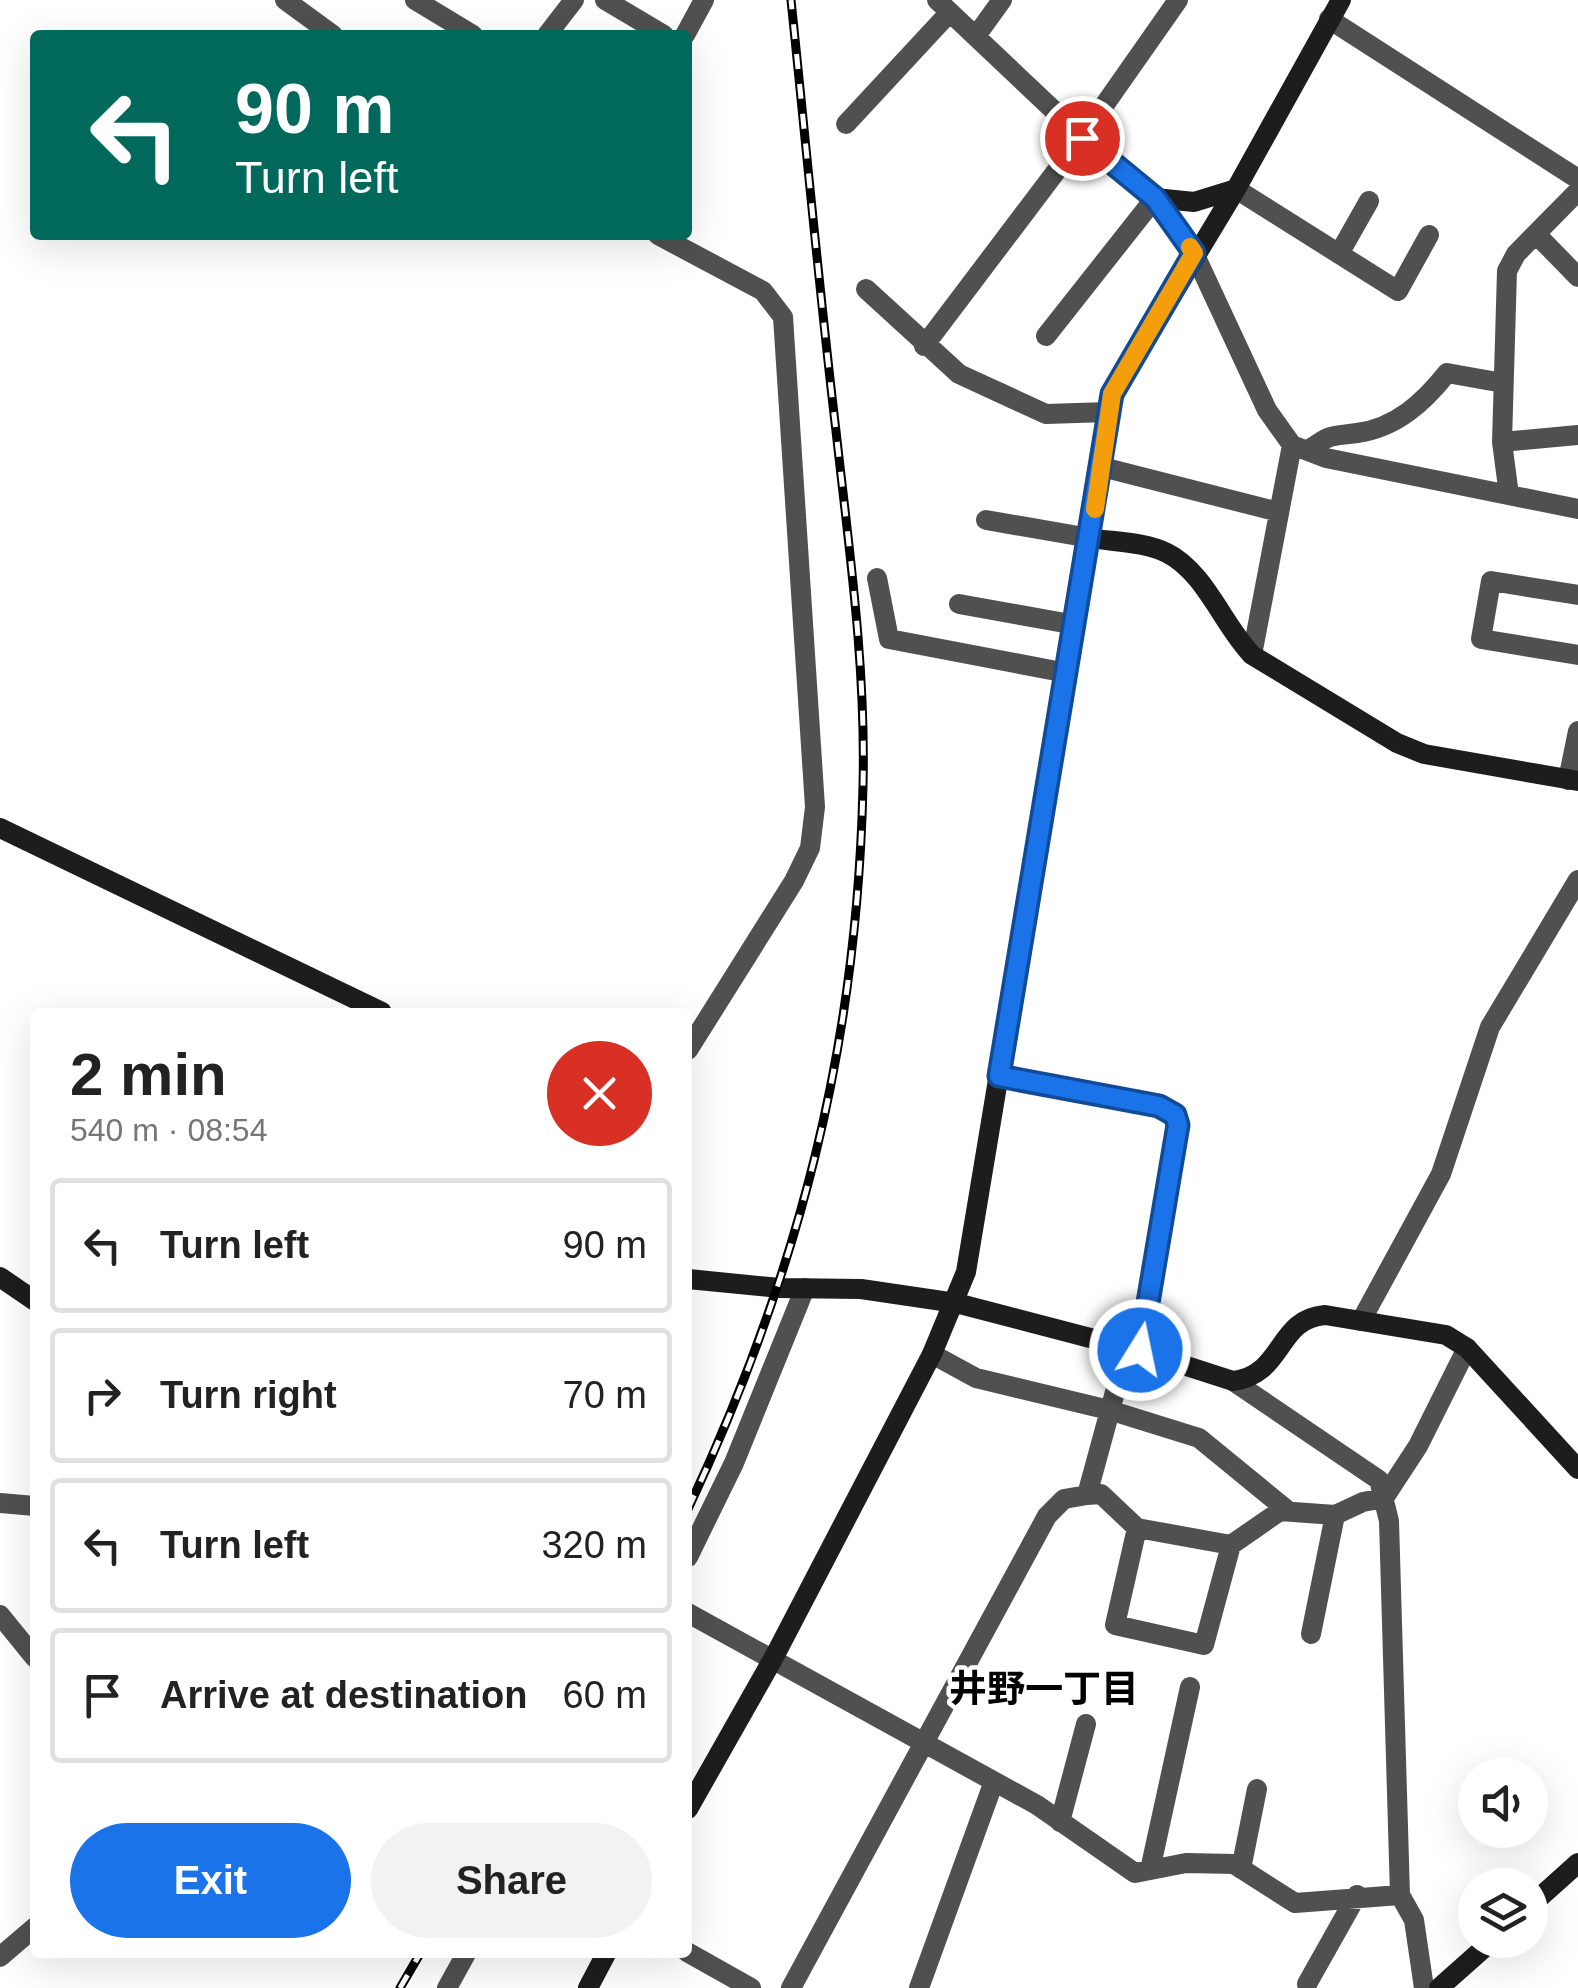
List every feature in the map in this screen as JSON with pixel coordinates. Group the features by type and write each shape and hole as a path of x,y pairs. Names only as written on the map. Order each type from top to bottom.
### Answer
{"street":[{"path":"285,0 326,30"},
{"path":"416,0 465,30"},
{"path":"551,30 574,0"},
{"path":"606,0 656,30"},
{"path":"688,30 704,0"},
{"path":"976,36 1002,0"},
{"path":"924,346 1082,138 1178,0"},
{"path":"692,1802 773,1660 932,1354 966,1272 1076,625 1108,412 1120,379 1236,189 1341,0"},
{"path":"846,124 943,6 1082,138 1155,198 1194,253 1267,410 1299,448 1578,508"},
{"path":"1330,19 1578,179"},
{"path":"1155,198 1194,202 1236,189 1398,292 1429,235"},
{"path":"1509,495 1502,442 1507,271 1578,191"},
{"path":"1046,336 1155,198"},
{"path":"1338,254 1369,201"},
{"path":"1536,234 1578,277"},
{"path":"667,240 763,291 783,317 815,807 810,848 794,881 692,1044"},
{"path":"866,289 959,374 1046,414 1108,412"},
{"path":"1252,655 1279,512 1299,448 1335,432 1357,434 1420,408 1447,373 1503,383"},
{"path":"1502,442 1578,435"},
{"path":"1102,467 1279,512"},
{"path":"986,520 1148,546 1180,561 1252,655 1397,744 1456,761 1573,780 1578,732"},
{"path":"877,578 889,638 1068,673"},
{"path":"1578,595 1491,582 1481,639 1578,654"},
{"path":"959,604 1076,625"},
{"path":"0,828 374,1008"},
{"path":"1362,1321 1440,1174 1490,1026 1578,880"},
{"path":"999,1076 1159,1106 1175,1115 1178,1125 1134,1349 1109,1410 1086,1495"},
{"path":"0,1277 30,1298"},
{"path":"692,1279 878,1291 956,1302 1134,1349 1233,1381 1379,1480 1389,1521 1400,1895 1414,1920 1424,1988"},
{"path":"692,1549 734,1463 806,1288"},
{"path":"1233,1381 1266,1368 1305,1316 1325,1314 1446,1334 1467,1348 1578,1469"},
{"path":"932,1354 976,1378 1109,1410 1199,1438 1287,1510 1335,1515 1363,1502 1384,1498 1418,1446 1467,1348"},
{"path":"790,1988 1047,1516 1064,1499 1101,1494 1137,1528 1231,1546"},
{"path":"0,1503 30,1506"},
{"path":"1137,1528 1116,1626 1204,1644 1231,1546 1287,1510"},
{"path":"1310,1634 1335,1515"},
{"path":"0,1615 30,1652"},
{"path":"692,1615 1060,1822 1135,1874 1186,1863 1241,1869 1295,1903 1357,1895 1400,1895"},
{"path":"1150,1870 1190,1686"},
{"path":"1060,1822 1086,1724"},
{"path":"919,1988 994,1784"},
{"path":"1241,1869 1257,1789"},
{"path":"1548,1890 1578,1863"},
{"path":"1307,1984 1357,1895"},
{"path":"0,1957 30,1932"},
{"path":"692,1955 751,1988"},
{"path":"447,1988 464,1958"},
{"path":"588,1988 604,1958"},
{"path":"1440,1988 1473,1958"}],"railway":[{"path":"692,1500 761,1333 815,1157 849,976 858,883 863,786 859,652 791,0"},
{"path":"400,1988 418,1958"}],"slow traffic":[{"path":"1095,509 1112,394 1194,253 1190,247"}],"district":[{"name":"井野一丁目","path":"1044,1689"}],"route":[{"path":"1082,138 1155,198 1194,253 1112,394 999,1076 1159,1106 1175,1115 1178,1125 1140,1350"}]}
